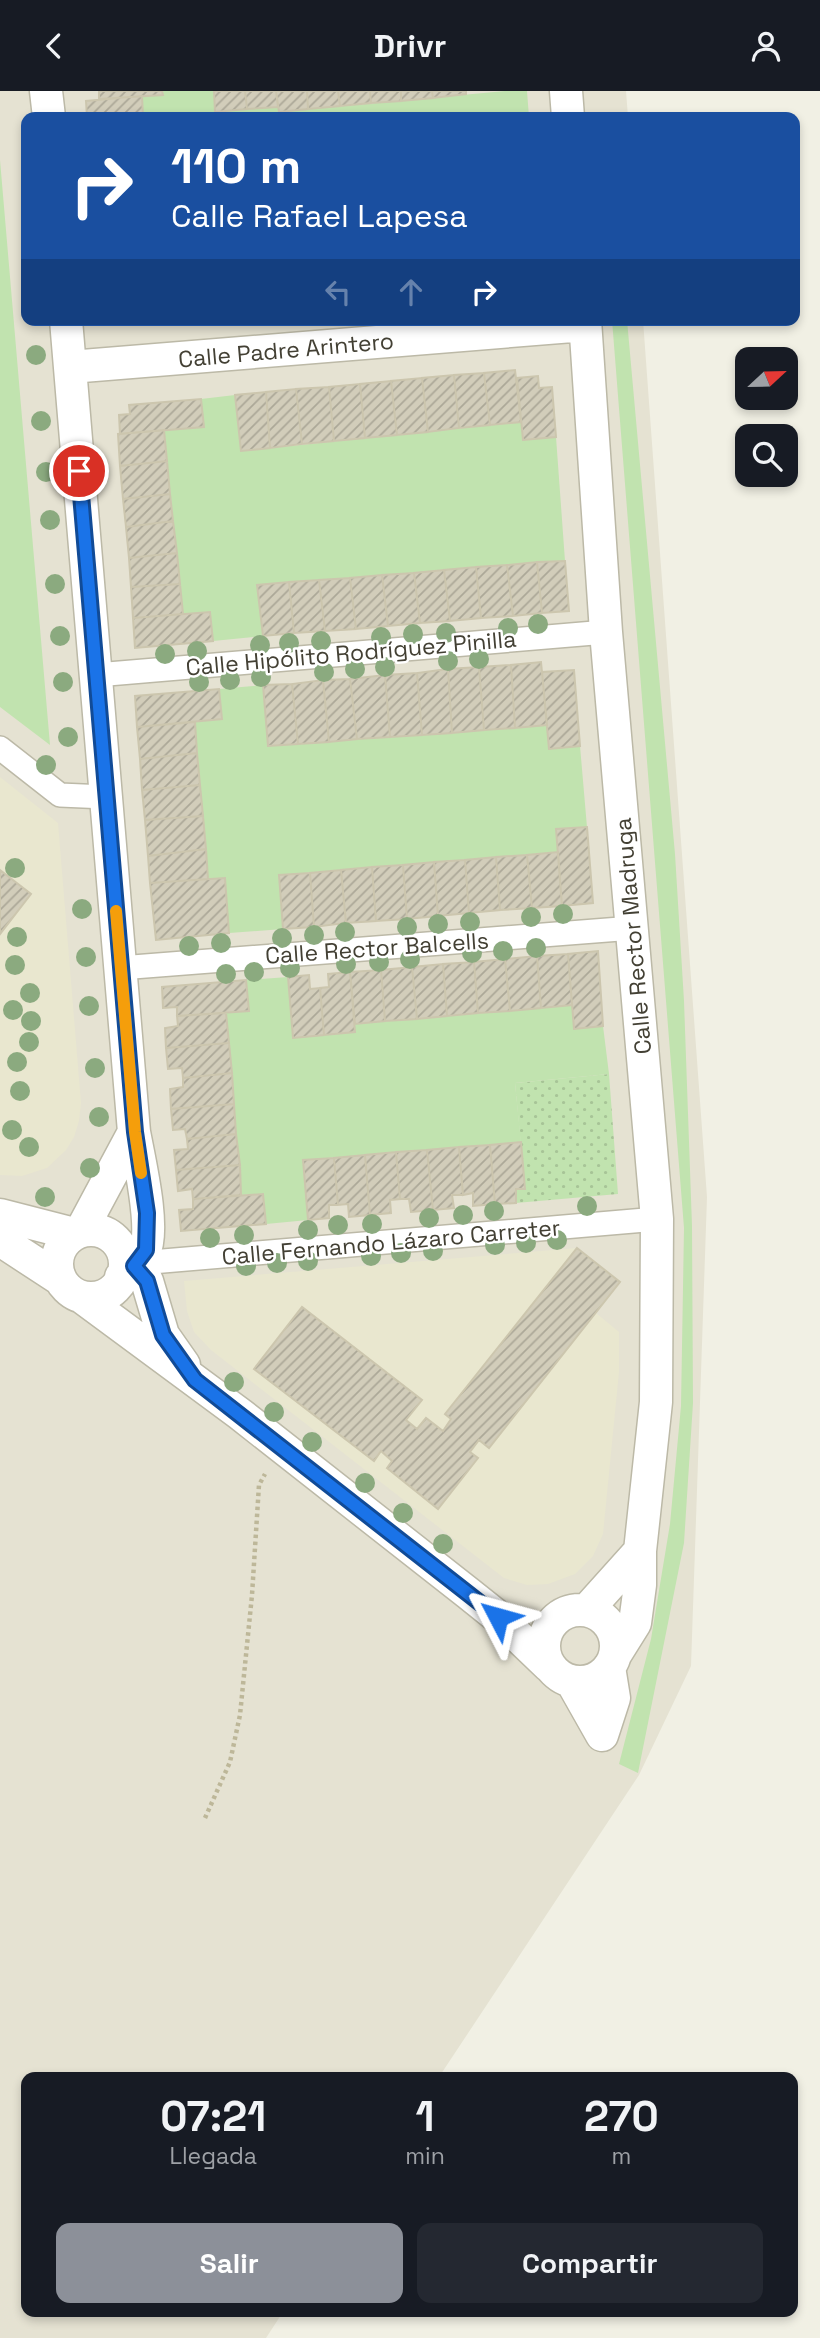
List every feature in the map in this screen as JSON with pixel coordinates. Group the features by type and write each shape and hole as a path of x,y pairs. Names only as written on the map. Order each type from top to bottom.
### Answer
{"street":[{"path":"46,91 48,112"},
{"path":"566,91 568,112"},
{"path":"67,326 120,968 135,1132 147,1213 146,1250 129,1265 117,1286 102,1297 72,1289 56,1262 61,1246 78,1232 135,1132"},
{"name":"Calle Padre Arintero","path":"70,367 550,326"},
{"name":"Calle Rector Madruga","path":"585,326 606,632 657,1219 656,1402 640,1551 640,1585 635,1623 612,1661"},
{"name":"Calle Hipólito Rodríguez Pinilla","path":"96,674 606,632"},
{"path":"0,748 61,795 106,797"},
{"name":"Calle Rector Balcells","path":"120,968 633,928"},
{"path":"0,1215 78,1232 100,1231 116,1241 129,1265 147,1281 163,1335 195,1380"},
{"name":"Calle Fernando Lázaro Carreter","path":"129,1265 657,1219"},
{"path":"0,1240 72,1289 280,1445 498,1617 560,1674 590,1681 612,1661"},
{"path":"587,1610 640,1551"},
{"path":"587,1610 603,1617 612,1629 614,1699 602,1735 543,1644 548,1628 556,1618 570,1611 587,1610"},
{"path":"498,1617 548,1628"}],"path":[{"path":"205,1818 233,1750 240,1714 252,1595 259,1485 280,1445"}],"shaded area":[{"path":"0,91 626,91 628,112 21,112 21,326 643,326 707,1197 691,1666 639,1775 442,2072 21,2072 21,2317 280,2317 266,2338 0,2338"},
{"path":"0,777 58,823 81,1103 74,1137 66,1150 47,1168 22,1176 0,1175"},
{"path":"577,1248 620,1282 596,1313 619,1332 619,1372 603,1534 593,1556 575,1574 548,1584 527,1585 504,1578 211,1350 194,1332 187,1311 184,1281"}],"green space":[{"path":"162,91 214,91 216,112 143,112 142,96 163,94"},
{"path":"505,91 527,91 529,112 279,112"},
{"path":"278,107 279,112 216,112"},
{"path":"0,160 50,745 0,707"},
{"path":"612,326 628,326 675,854 684,1001 692,1226 693,1403 684,1543 638,1773 619,1764 651,1639 670,1524 681,1406 684,1228"},
{"path":"235,395 241,451 521,422 556,437 565,561 258,585 263,636 213,641 210,612 183,614 164,430 204,427 201,399"},
{"path":"263,685 268,746 547,725 549,749 580,746 587,827 556,829 558,852 280,875 283,929 229,933 225,879 208,879 195,722 222,719 219,689"},
{"path":"288,977 293,1038 355,1032 355,1024 572,1005 574,1028 603,1026 609,1074 515,1083 521,1142 303,1160 308,1220 266,1224 263,1194 241,1195 226,1013 249,1011 246,980"},
{"path":"609,1074 618,1194 516,1203 516,1189 525,1188 515,1083"}],"building":[{"path":"99,91 162,91 163,95 99,99"},
{"path":"214,91 245,91 247,109 215,112"},
{"path":"245,91 276,91 278,107 247,109"},
{"path":"276,91 307,91 308,109 279,112"},
{"path":"307,91 338,91 340,106 308,109"},
{"path":"338,91 370,91 371,103 340,106"},
{"path":"370,91 401,91 401,101 371,103"},
{"path":"401,91 432,91 433,98 401,101"},
{"path":"432,91 466,91 466,94 433,98"},
{"path":"142,96 143,112 87,112 86,101"},
{"path":"515,370 521,422 490,425 484,373"},
{"path":"484,373 490,425 459,428 454,375"},
{"path":"454,375 459,428 428,432 422,378"},
{"path":"538,376 539,388 552,387 556,437 523,440 517,378"},
{"path":"422,378 428,432 397,435 391,381"},
{"path":"391,381 397,435 365,438 360,384"},
{"path":"360,384 365,438 334,441 329,387"},
{"path":"329,387 334,441 302,444 296,389"},
{"path":"296,389 302,444 270,448 266,392"},
{"path":"266,392 270,448 241,451 235,395"},
{"path":"201,399 204,427 120,434 119,415 130,414 129,405"},
{"path":"164,430 167,461 120,466 118,434"},
{"path":"167,461 170,494 123,499 120,466"},
{"path":"170,494 173,521 126,527 123,499"},
{"path":"173,521 177,553 129,558 126,527"},
{"path":"177,553 180,584 131,587 129,558"},
{"path":"565,561 569,611 542,613 537,562"},
{"path":"537,562 542,613 513,616 507,565"},
{"path":"507,565 513,616 481,618 476,567"},
{"path":"476,567 481,618 450,621 444,570"},
{"path":"444,570 450,621 420,623 414,573"},
{"path":"414,573 420,623 388,626 382,575"},
{"path":"382,575 388,626 356,629 350,578"},
{"path":"350,578 356,629 325,631 319,580"},
{"path":"319,580 325,631 294,633 289,582"},
{"path":"289,582 294,633 263,636 257,585"},
{"path":"180,584 183,614 133,618 131,587"},
{"path":"210,612 213,641 135,648 133,618"},
{"path":"541,662 547,725 515,728 511,665"},
{"path":"511,665 515,728 484,730 479,667"},
{"path":"479,667 484,730 452,733 448,669"},
{"path":"448,669 452,733 422,735 417,673"},
{"path":"574,670 580,746 549,749 542,672"},
{"path":"417,673 422,735 390,737 385,675"},
{"path":"385,675 390,737 357,739 350,679"},
{"path":"350,679 357,739 329,742 323,680"},
{"path":"323,680 329,742 298,744 292,684"},
{"path":"292,684 298,744 268,746 263,685"},
{"path":"219,689 222,719 137,727 135,696"},
{"path":"195,722 197,753 140,759 137,727"},
{"path":"197,753 200,785 142,790 140,759"},
{"path":"200,785 203,816 145,820 142,790"},
{"path":"203,816 206,849 148,856 145,820"},
{"path":"587,827 593,903 562,906 556,829"},
{"path":"206,849 208,879 150,883 148,856"},
{"path":"558,852 562,906 532,908 527,855"},
{"path":"527,855 532,908 500,910 496,857"},
{"path":"496,857 500,910 469,913 465,860"},
{"path":"465,860 469,913 438,916 434,862"},
{"path":"434,862 438,916 407,919 403,865"},
{"path":"403,865 407,919 376,921 372,867"},
{"path":"372,867 376,921 346,923 341,870"},
{"path":"0,870 31,894 0,934"},
{"path":"341,870 346,923 314,927 310,873"},
{"path":"310,873 314,927 283,929 279,875"},
{"path":"225,878 229,933 156,940 150,883"},
{"path":"598,951 603,1026 574,1029 568,954"},
{"path":"568,954 572,1005 541,1008 537,956"},
{"path":"537,956 541,1008 510,1011 505,959"},
{"path":"505,959 510,1011 478,1013 474,962"},
{"path":"474,962 478,1013 447,1016 443,964"},
{"path":"443,964 447,1016 417,1019 412,967"},
{"path":"412,967 417,1019 385,1021 381,970"},
{"path":"381,970 385,1021 355,1024 350,972"},
{"path":"350,972 355,1032 324,1035 320,988 329,987 328,974"},
{"path":"309,975 310,989 320,988 324,1035 293,1038 288,977"},
{"path":"246,980 249,1011 177,1016 177,1007 163,1008 162,987"},
{"path":"226,1013 229,1043 166,1048 165,1028 178,1026 177,1016"},
{"path":"229,1043 232,1073 183,1078 182,1068 168,1069 166,1048"},
{"path":"232,1073 234,1104 171,1109 170,1089 183,1087 183,1078"},
{"path":"234,1104 236,1134 187,1139 185,1129 173,1130 171,1109"},
{"path":"236,1134 240,1165 176,1170 174,1150 188,1149 187,1139"},
{"path":"521,1142 525,1189 516,1189 516,1203 495,1204 490,1145"},
{"path":"490,1145 495,1204 473,1206 473,1193 463,1195 459,1147"},
{"path":"459,1147 463,1195 452,1195 454,1208 433,1210 427,1150"},
{"path":"427,1150 433,1210 411,1212 409,1199 400,1199 396,1152"},
{"path":"396,1152 400,1199 390,1200 391,1213 370,1215 365,1155"},
{"path":"365,1155 370,1215 349,1217 348,1204 338,1205 334,1158"},
{"path":"334,1158 338,1205 329,1205 329,1218 308,1220 303,1160"},
{"path":"240,1165 241,1195 193,1199 192,1189 178,1191 176,1170"},
{"path":"263,1194 266,1224 181,1231 179,1210 193,1209 193,1199"},
{"path":"577,1248 620,1282 489,1448 479,1440 470,1452 478,1458 438,1509 387,1468 392,1461 381,1451 374,1461 254,1369 302,1307 422,1400 406,1420 417,1429 426,1418 443,1431 451,1419 445,1414"}],"slow traffic":[{"path":"116,911 141,1173"}],"route":[{"path":"79,471 135,1132 147,1213 146,1250 134,1266 147,1281 163,1335 195,1380 498,1617"}]}
